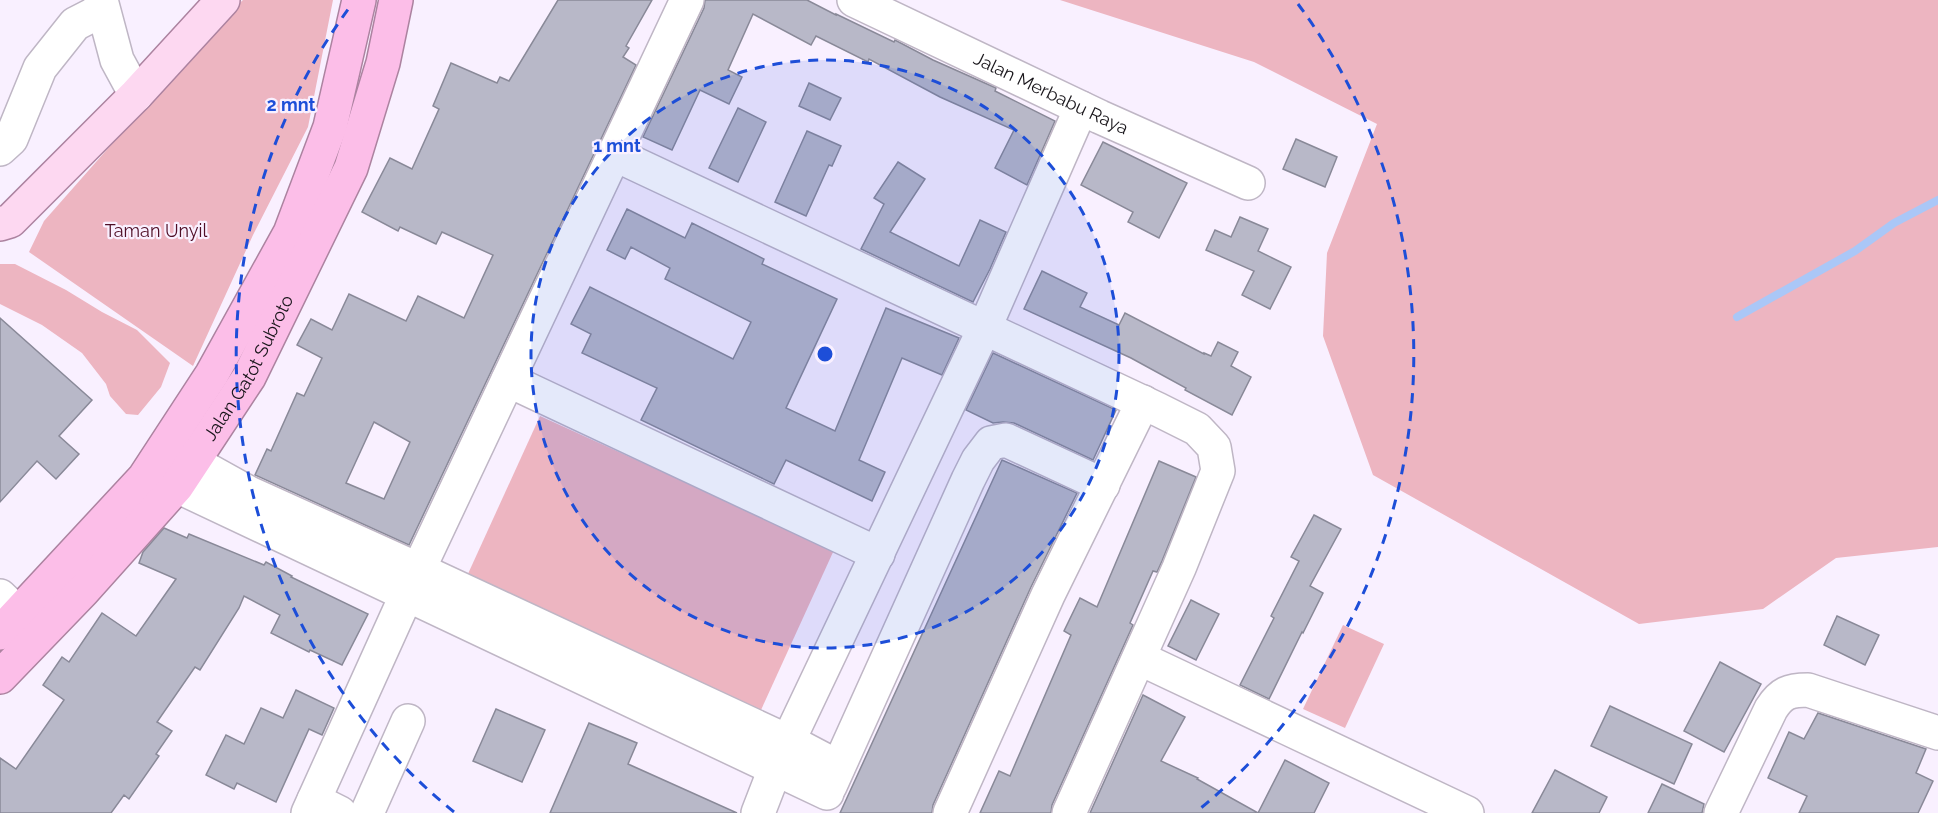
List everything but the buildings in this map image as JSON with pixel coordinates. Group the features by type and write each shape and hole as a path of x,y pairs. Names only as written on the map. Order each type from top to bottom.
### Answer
{"highway":[{"name":"Jalan Gatot Subroto","path":"171,466 212,374 290,234 330,127 359,0"},
{"name":"Jalan Gatot Subroto","path":"0,677 15,619 171,466 249,377 351,168 383,63 396,0"}],"main road":[{"path":"0,224 10,221 136,95 223,0"}],"street":[{"path":"320,809 413,582 687,0"},
{"name":"Jalan Merbabu Raya","path":"854,0 1081,108 1248,183"},
{"path":"0,149 11,139 40,69 75,24 102,5 117,60 136,95"},
{"path":"758,813 782,756 985,327 1081,108"},
{"path":"614,154 1143,402 1197,429 1214,447 1218,471 1179,568 1070,813"},
{"path":"508,380 878,554"},
{"path":"950,813 1048,595 1143,402"},
{"path":"171,466 249,493 413,582 782,756 828,791 968,480 978,460 991,443 1006,440 1103,485"},
{"path":"1139,658 1467,813"},
{"path":"1721,813 1771,709 1779,697 1794,690 1816,692 1938,732"},
{"path":"367,813 408,721"}],"green space":[{"name":"Taman Unyil","path":"243,0 333,0 308,127 253,235 193,366 29,252 44,221 222,19"},
{"path":"1060,0 1938,0 1938,547 1836,558 1763,609 1639,624 1373,475 1323,336 1327,253 1377,124 1254,62"},
{"path":"0,264 15,264 137,330 170,363 161,387 138,415 126,414 110,396 106,384 82,353 42,325 0,304"},
{"path":"540,416 834,550 761,710 467,576"},
{"path":"1343,625 1384,644 1345,728 1303,709"}],"waterway":[{"path":"1737,317 1855,251 1894,223 1938,200"}]}
